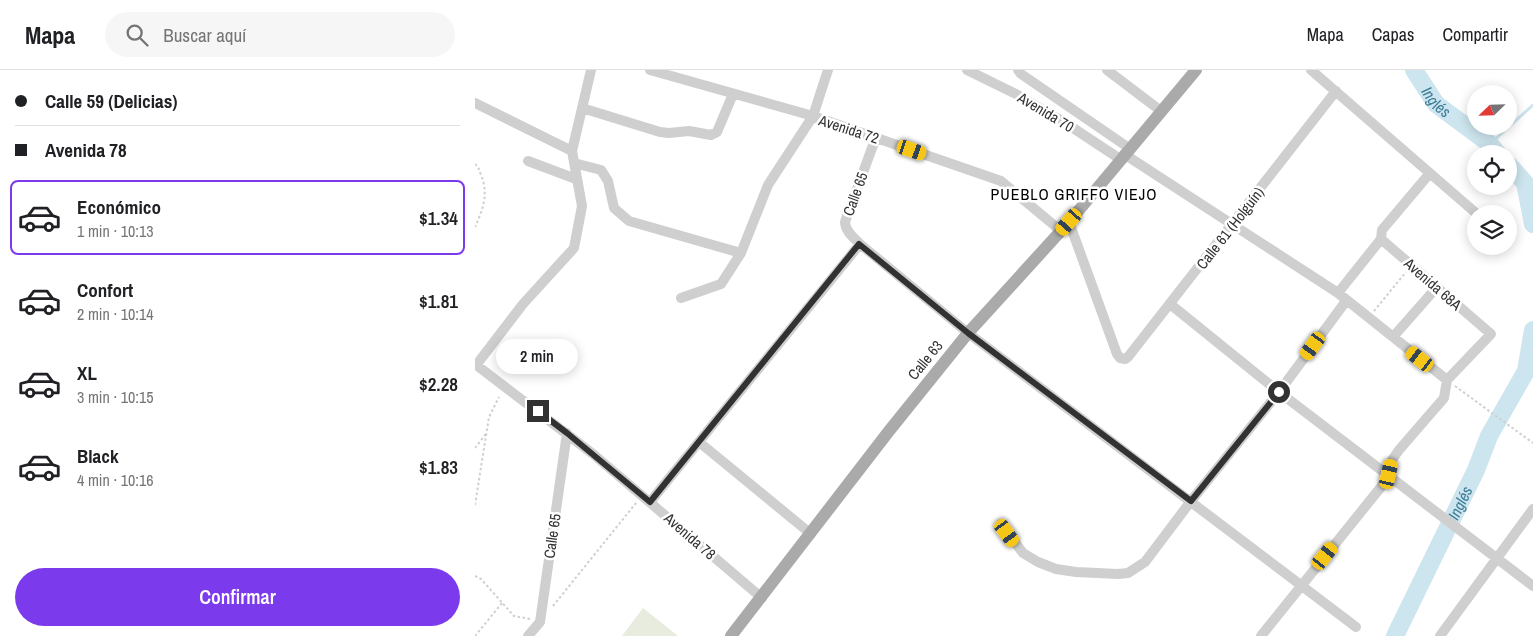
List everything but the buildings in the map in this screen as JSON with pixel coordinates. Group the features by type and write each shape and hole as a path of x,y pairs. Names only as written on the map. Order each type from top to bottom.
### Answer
{"main road":[{"name":"Calle 63","path":"731,636 889,431 968,333 1065,226 1196,70"}],"street":[{"path":"476,364 523,304 574,248 582,206 572,151 591,70"},
{"name":"Avenida 72","path":"650,70 813,116 1001,181 1065,226"},
{"path":"681,298 721,284 741,252 768,186 813,116 828,70"},
{"name":"Avenida 70","path":"967,70 1125,154"},
{"path":"1018,70 1125,154 1338,294 1447,380 1444,398 1399,450 1392,460 1385,482 1261,636"},
{"path":"1107,70 1161,111"},
{"path":"1311,70 1467,205"},
{"name":"Calle 61 (Holguín)","path":"1065,226 1117,354 1120,358 1125,359 1336,91"},
{"path":"582,108 661,132 689,131 714,134 717,132 733,94"},
{"path":"475,103 572,151"},
{"name":"Calle 65","path":"859,244 848,232 845,222 876,137"},
{"path":"528,161 576,179"},
{"path":"574,163 601,170 608,181 614,208 629,221 741,252"},
{"path":"1338,294 1430,173"},
{"name":"Avenida 68A","path":"1382,235 1412,265 1491,334 1447,380"},
{"path":"646,499 699,442 859,244 968,333 1356,628"},
{"path":"1393,338 1437,287"},
{"path":"1001,524 1023,553 1038,562 1056,569 1118,574 1133,570 1145,562 1191,501 1279,392 1346,301"},
{"path":"1170,304 1279,392 1389,474 1533,586"},
{"name":"Avenida 78","path":"476,364 567,433 762,598"},
{"name":"Calle 65","path":"540,622 567,433"},
{"path":"699,442 811,534"},
{"path":"1440,636 1533,509"},
{"path":"529,636 540,622"}],"path":[{"path":"475,164 478,166 483,179 486,196 475,227"},
{"path":"1368,318 1412,265"},
{"path":"1447,380 1533,443"},
{"path":"475,504 489,417 499,397"},
{"path":"475,448 486,434"},
{"path":"552,607 646,499"},
{"path":"475,576 481,579 514,616 540,622"},
{"path":"475,636 502,603"}],"shaded area":[{"path":"643,608 678,636 622,636"}],"waterway":[{"name":"Inglés","path":"1414,70 1436,104 1491,145"},
{"name":"Inglés","path":"1490,144 1533,105"},
{"name":"Inglés","path":"1517,174 1525,183 1533,224"},
{"name":"Inglés","path":"1395,636 1476,470 1489,436 1526,371 1533,330"},
{"name":"Inglés","path":"1526,371 1533,376"}],"district":[{"name":"PUEBLO GRIFFO VIEJO","path":"1074,194"}],"route":[{"path":"538,411 650,502 859,244 968,333 1191,501 1279,392"}]}
